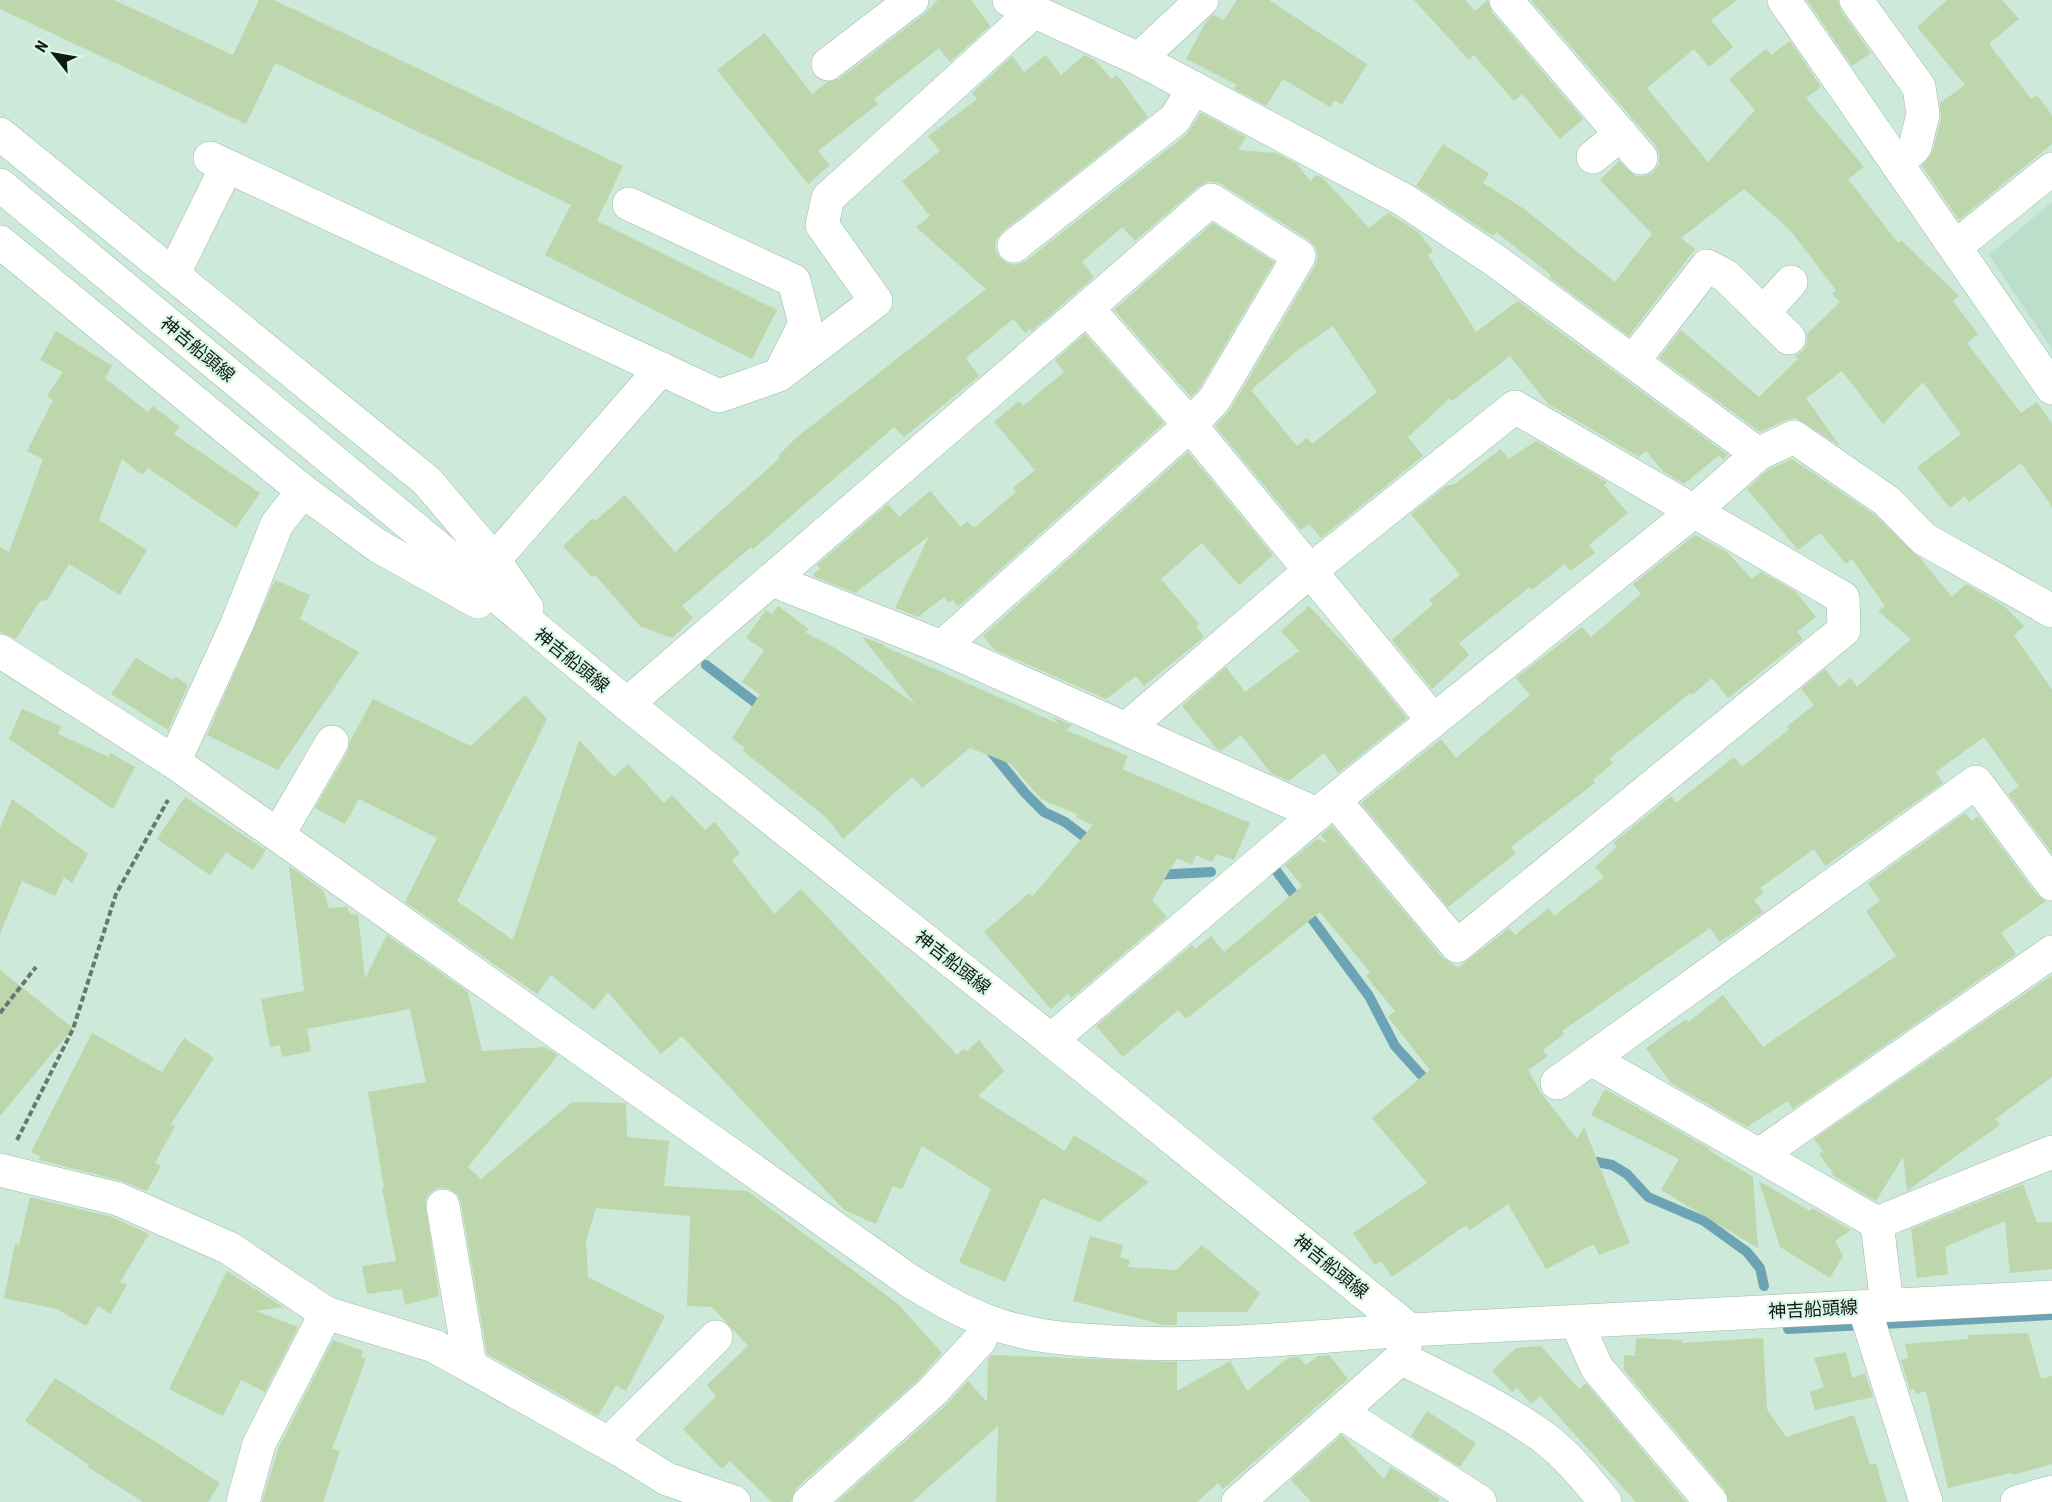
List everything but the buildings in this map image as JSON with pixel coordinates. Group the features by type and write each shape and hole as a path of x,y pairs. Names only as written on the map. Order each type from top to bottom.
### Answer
{"street":[{"path":"828,64 912,0"},
{"path":"1139,59 1202,0"},
{"path":"1506,0 1631,146 1593,158"},
{"path":"1784,0 2052,388"},
{"path":"1856,0 1919,87 1923,114 1915,147 1897,164"},
{"path":"173,275 218,162 719,396 778,375 876,301 822,225 828,198 1019,4 1139,59 1404,200 1493,259 1634,360 1758,454"},
{"path":"1014,246 1176,119 1194,88"},
{"path":"0,134 427,482 495,560 550,642"},
{"path":"1955,247 2052,169"},
{"name":"神吉船頭線","path":"0,184 550,642 1051,1040 1405,1344 1576,1321 1875,1306 2050,1303"},
{"path":"627,704 1210,200 1299,256 1214,400 1190,425 942,647"},
{"path":"628,204 794,281 805,324 778,375"},
{"path":"0,242 303,491 378,546 550,642"},
{"path":"1634,360 1707,267 1726,276 1789,338"},
{"path":"1763,313 1791,282"},
{"path":"1087,308 1190,425 1433,720"},
{"path":"495,560 661,369"},
{"path":"772,580 942,647 1127,728 1327,808 1457,946 1844,630 1843,598 1515,408 1310,571 1127,728"},
{"path":"1051,1040 1433,720 1693,512 1758,454 1794,437 1887,501 1924,539 2052,611"},
{"path":"179,766 277,524 303,491"},
{"path":"0,651 179,766 910,1281 944,1301 988,1322 1047,1337 1124,1343 1405,1344 1479,1398 1543,1436 1580,1471 1605,1502"},
{"path":"278,835 332,742"},
{"path":"1557,1083 1976,782 2052,884"},
{"path":"1759,1155 2052,952"},
{"path":"1591,1059 1877,1223"},
{"path":"1877,1223 2052,1152"},
{"path":"4,1171 118,1199 230,1248 326,1313 434,1346 609,1443 666,1479 734,1502"},
{"path":"443,1206 470,1364"},
{"path":"1877,1223 1875,1306 1926,1502"},
{"path":"243,1502 259,1444 326,1313"},
{"path":"1576,1321 1597,1368 1711,1502"},
{"path":"809,1502 932,1392 980,1340 988,1322"},
{"path":"609,1443 716,1337"},
{"path":"1238,1502 1340,1412 1405,1344"},
{"path":"1340,1412 1480,1502"},
{"path":"2017,1502 2052,1492"}],"path":[{"path":"4,1171 26,1121 73,1029 116,894 179,766"},
{"path":"0,1013 36,968"}],"shaded area":[{"path":"2052,202 2052,349 1989,255"}],"waterway":[{"path":"706,665 765,710"},
{"path":"988,748 1044,812 1065,822 1095,845"},
{"path":"1275,869 1369,996 1395,1046 1432,1087"},
{"path":"1155,875 1211,872"},
{"path":"1587,1169 1597,1162 1612,1165 1627,1174 1648,1197 1704,1221 1747,1252 1760,1268 1764,1286"},
{"path":"1788,1329 2052,1315"}]}
